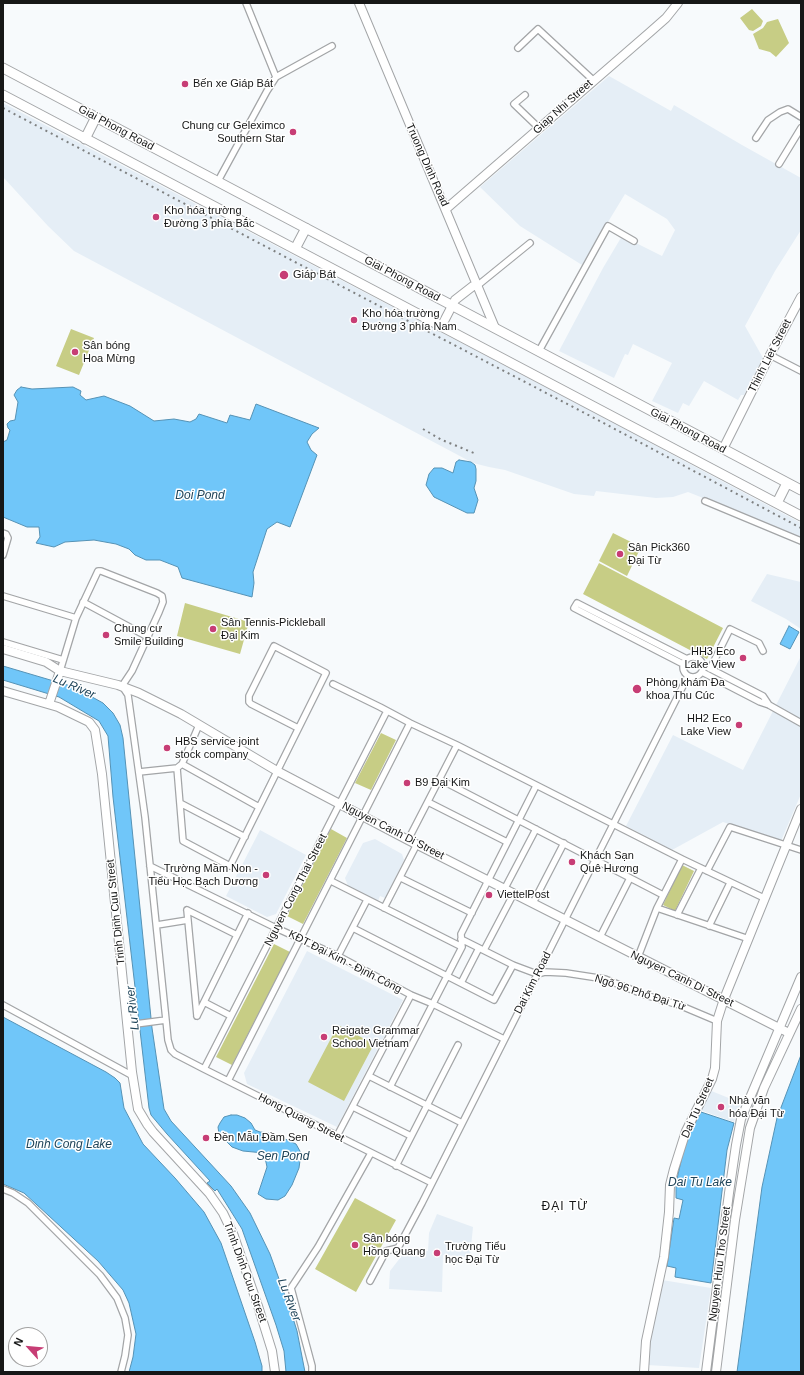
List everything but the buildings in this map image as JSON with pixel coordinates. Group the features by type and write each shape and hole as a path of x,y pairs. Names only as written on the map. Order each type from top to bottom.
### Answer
{"main road":[{"name":"Truong Dinh Road","path":"359,3 495,328"},
{"name":"Giap Nhi Street","path":"446,209 666,18 678,3"},
{"name":"Giai Phong Road","path":"3,68 801,490"},
{"name":"Giai Phong Road","path":"3,95 801,516"},
{"path":"87,140 98,118"},
{"path":"295,249 306,228"},
{"path":"441,327 455,300 473,286 477,286"},
{"name":"Thinh Liet Street","path":"723,449 801,297"},
{"path":"776,503 787,483"},
{"name":"Nguyen Canh Di Street","path":"3,650 46,662 59,674 122,686 139,693 199,725 277,771 408,840 790,1033"},
{"path":"50,701 59,674"},
{"name":"Trinh Dinh Cuu Street","path":"3,691 50,701 89,722 94,730 102,774 131,1024 133,1076 138,1109 147,1124 208,1193 223,1213 234,1236 258,1306 272,1351 275,1372"},
{"name":"Dai Tu Street","path":"644,1372 646,1341 664,1257 669,1212 670,1185 686,1131 712,1079 717,1056 717,1021 724,999 801,809"},
{"name":"Nguyen Huu Tho Street","path":"706,1372 730,1186 741,1119 801,978"},
{"name":"Nguyen Huu Tho Street","path":"716,1372 735,1220 750,1128 764,1088 801,1009"}],"street":[{"path":"246,3 276,77"},
{"path":"518,48 538,29 593,80"},
{"path":"218,181 276,77 332,46"},
{"path":"525,95 514,104 539,128"},
{"path":"756,138 768,120 780,112 788,109 801,117"},
{"path":"779,164 801,128"},
{"path":"539,351 608,226 634,241"},
{"path":"477,286 530,243"},
{"path":"770,355 801,371"},
{"path":"705,501 801,541"},
{"path":"3,533 6,534 8,538 3,555"},
{"path":"59,674 76,618 98,571 101,570 162,596 163,602 148,637 132,671 122,686 128,695 139,772 157,925 166,1020 131,1024"},
{"path":"3,596 76,618"},
{"path":"83,602 148,637"},
{"path":"576,605 685,661"},
{"path":"710,669 730,629 759,643 763,651"},
{"path":"3,642 63,660"},
{"path":"177,768 183,842 230,866 326,674 274,646 249,696 249,702 298,728"},
{"path":"693,657 700,660 702,668 698,676 688,676 683,670 685,661 693,657"},
{"path":"702,668 710,669 763,696 770,706"},
{"path":"702,668 760,702 801,723"},
{"name":"Dai Kim Road","path":"370,1281 386,1251 398,1248 688,676"},
{"path":"333,684 457,745 613,825 730,883 764,898"},
{"name":"Nguyen Cong Thai Street","path":"204,1069 387,711"},
{"path":"228,1081 410,723"},
{"path":"139,772 177,768 182,764 199,725"},
{"path":"408,840 457,745"},
{"path":"182,764 259,807"},
{"path":"439,779 663,895"},
{"path":"390,1087 448,976 462,947 461,934 536,786"},
{"path":"428,802 507,842"},
{"path":"180,803 245,836"},
{"path":"707,871 730,827 801,850"},
{"path":"505,888 536,829"},
{"path":"533,903 564,843"},
{"path":"384,908 418,844"},
{"path":"638,957 657,908 682,859"},
{"name":"KĐT Đại Kim - Định Công","path":"150,866 301,940 338,956 411,995 433,1004 504,1039"},
{"path":"677,915 701,868"},
{"path":"400,878 472,913"},
{"path":"600,937 630,878"},
{"path":"331,881 462,947"},
{"path":"710,926 730,883"},
{"path":"461,983 514,893"},
{"path":"338,956 367,900"},
{"path":"657,908 749,939"},
{"path":"237,935 187,910 197,1016 248,913"},
{"path":"157,925 188,920"},
{"path":"353,928 494,1000 513,965"},
{"path":"461,939 513,965 537,974"},
{"name":"Ngõ 96 Phố Đại Từ","path":"537,974 545,972 566,973 605,979 645,995 679,1004 717,1021"},
{"name":"KĐT Đại Kim - Định Công","path":"337,1136 411,995"},
{"path":"204,1002 231,1016"},
{"path":"3,1005 133,1076"},
{"name":"Hong Quang Street","path":"166,1020 168,1040 171,1050 175,1054 432,1183"},
{"path":"396,1166 458,1045"},
{"path":"369,1076 462,1123"},
{"path":"353,1107 411,1136"},
{"path":"312,1372 312,1366 290,1288 318,1247 370,1153"},
{"path":"3,1189 14,1193 28,1203 100,1275 117,1298 125,1318 128,1335 121,1372"}],"shaded area":[{"path":"609,76 671,111 674,105 801,178 801,230 775,271 745,326 763,358 744,395 741,395 738,400 704,381 689,406 683,403 678,413 652,401 672,363 633,344 628,355 625,354 614,378 559,351 603,268 622,236 662,256 675,230 667,219 625,194 582,265 520,226 480,187"},
{"path":"3,103 595,413 801,523 801,537 688,492 673,497 656,498 596,491 594,496 574,494 505,470 473,463 74,251 48,226 3,177"},
{"path":"767,574 801,582 801,629 786,619 751,601"},
{"path":"801,656 801,794 781,841 723,822 672,850 626,826 673,735 743,770"},
{"name":"Trường Mầm Non - Tiểu Học Bạch Dương","path":"260,830 306,855 276,914 267,917 226,896"},
{"path":"375,839 402,854 404,860 385,898 380,896 378,901 348,886 345,878 363,843"},
{"name":"Reigate Grammar School Vietnam","path":"307,951 403,1000 337,1127 247,1084 244,1073"},
{"name":"Nhà văn hóa Đại Từ","path":"709,1090 741,1103 734,1122 700,1110"},
{"name":"Trường Tiểu học Đại Từ","path":"437,1214 473,1227 470,1257 443,1255 442,1292 389,1289 390,1271 407,1249 428,1251 429,1233"},
{"path":"662,1280 711,1288 699,1368 647,1365 649,1339"}],"green space":[{"path":"752,9 763,21 761,26 753,31 749,30 740,18"},
{"path":"778,19 789,43 776,57 770,52 759,49 753,34 763,28 767,22"},
{"name":"Sân bóng Hoa Mừng","path":"71,329 94,338 79,375 56,366"},
{"name":"Sân Pick360 Đại Từ","path":"613,533 641,547 627,576 599,561"},
{"path":"599,563 723,628 707,659 583,594"},
{"name":"Sân Tennis-Pickleball Đại Kim","path":"185,603 249,622 240,654 177,636"},
{"path":"381,733 396,740 371,790 355,783"},
{"path":"331,829 347,838 303,924 287,916"},
{"path":"682,865 694,871 675,911 663,905"},
{"path":"274,944 290,952 232,1065 216,1057"},
{"path":"338,1025 374,1044 344,1101 308,1082"},
{"name":"Sân bóng Hồng Quang","path":"355,1198 396,1220 356,1292 315,1269"}],"water":[{"name":"Doi Pond","path":"21,387 32,389 73,387 81,391 80,395 86,400 104,396 130,406 154,421 174,419 190,422 196,419 199,414 227,423 230,415 250,420 256,404 319,428 312,434 307,442 311,450 317,455 290,527 277,522 267,529 253,572 254,583 252,597 182,578 178,567 160,560 146,560 135,555 129,549 116,544 94,540 65,542 54,547 36,543 40,537 39,527 27,527 3,517 3,442 7,440 10,430 7,424 10,421 15,420 18,402 14,395"},
{"path":"459,460 471,462 475,465 476,481 474,488 478,500 474,513 467,513 434,497 426,485 429,474 434,468 442,468 453,473 456,462"},
{"path":"789,626 799,632 790,649 780,644"},
{"name":"Lu River","path":"3,666 74,687 103,703 113,713 120,725 123,738 152,1028 164,1109 171,1121 231,1186 250,1213 270,1254 292,1315 297,1331 305,1372 286,1372 284,1351 276,1325 242,1229 217,1189 215,1191 207,1183 210,1181 151,1115 113,797 108,736 99,721 59,697 3,680"},
{"name":"Dinh Cong Lake","path":"3,1017 106,1072 120,1083 124,1108 143,1144 204,1212 221,1243 255,1342 262,1366 262,1372 129,1372 133,1357 136,1334 129,1303 123,1290 98,1261 24,1193 3,1184"},
{"path":"801,1055 801,1372 737,1372 762,1187 777,1118"},
{"name":"Dai Tu Lake","path":"701,1112 734,1123 727,1150 711,1283 675,1277 676,1268 667,1266 674,1218 679,1219 683,1200 676,1198 676,1183 686,1140"},
{"name":"Sen Pond","path":"237,1115 245,1118 251,1123 255,1130 272,1133 296,1144 301,1153 299,1168 292,1185 285,1196 278,1200 266,1199 258,1194 267,1167 264,1153 243,1151 232,1147 219,1134 218,1127 220,1123 224,1117"}],"railway":[{"path":"3,108 801,528"},
{"path":"423,429 442,440 474,453"}],"place":[{"name":"Bến xe Giáp Bát","path":"185,84"},
{"name":"Chung cư Geleximco Southern Star","path":"293,132"},
{"name":"Kho hóa trường Đường 3 phía Bắc","path":"156,217"},
{"name":"Giáp Bát","path":"284,275"},
{"name":"Kho hóa trường Đường 3 phía Nam","path":"354,320"},
{"name":"Sân bóng Hoa Mừng","path":"75,352"},
{"name":"Sân Pick360 Đại Từ","path":"620,554"},
{"name":"Sân Tennis-Pickleball Đại Kim","path":"213,629"},
{"name":"Chung cư Smile Building","path":"106,635"},
{"name":"HH3 Eco Lake View","path":"743,658"},
{"name":"Phòng khám Đa khoa Thu Cúc","path":"637,689"},
{"name":"HH2 Eco Lake View","path":"739,725"},
{"name":"HBS service joint stock company","path":"167,748"},
{"name":"B9 Đại Kim","path":"407,783"},
{"name":"Khách Sạn Quê Hương","path":"572,862"},
{"name":"Trường Mầm Non - Tiểu Học Bạch Dương","path":"266,875"},
{"name":"ViettelPost","path":"489,895"},
{"name":"Reigate Grammar School Vietnam","path":"324,1037"},
{"name":"Nhà văn hóa Đại Từ","path":"721,1107"},
{"name":"Đền Mẫu Đầm Sen","path":"206,1138"},
{"name":"Sân bóng Hồng Quang","path":"355,1245"},
{"name":"Trường Tiểu học Đại Từ","path":"437,1253"}],"district":[{"name":"ĐẠI TỪ","path":"565,1207"}]}
